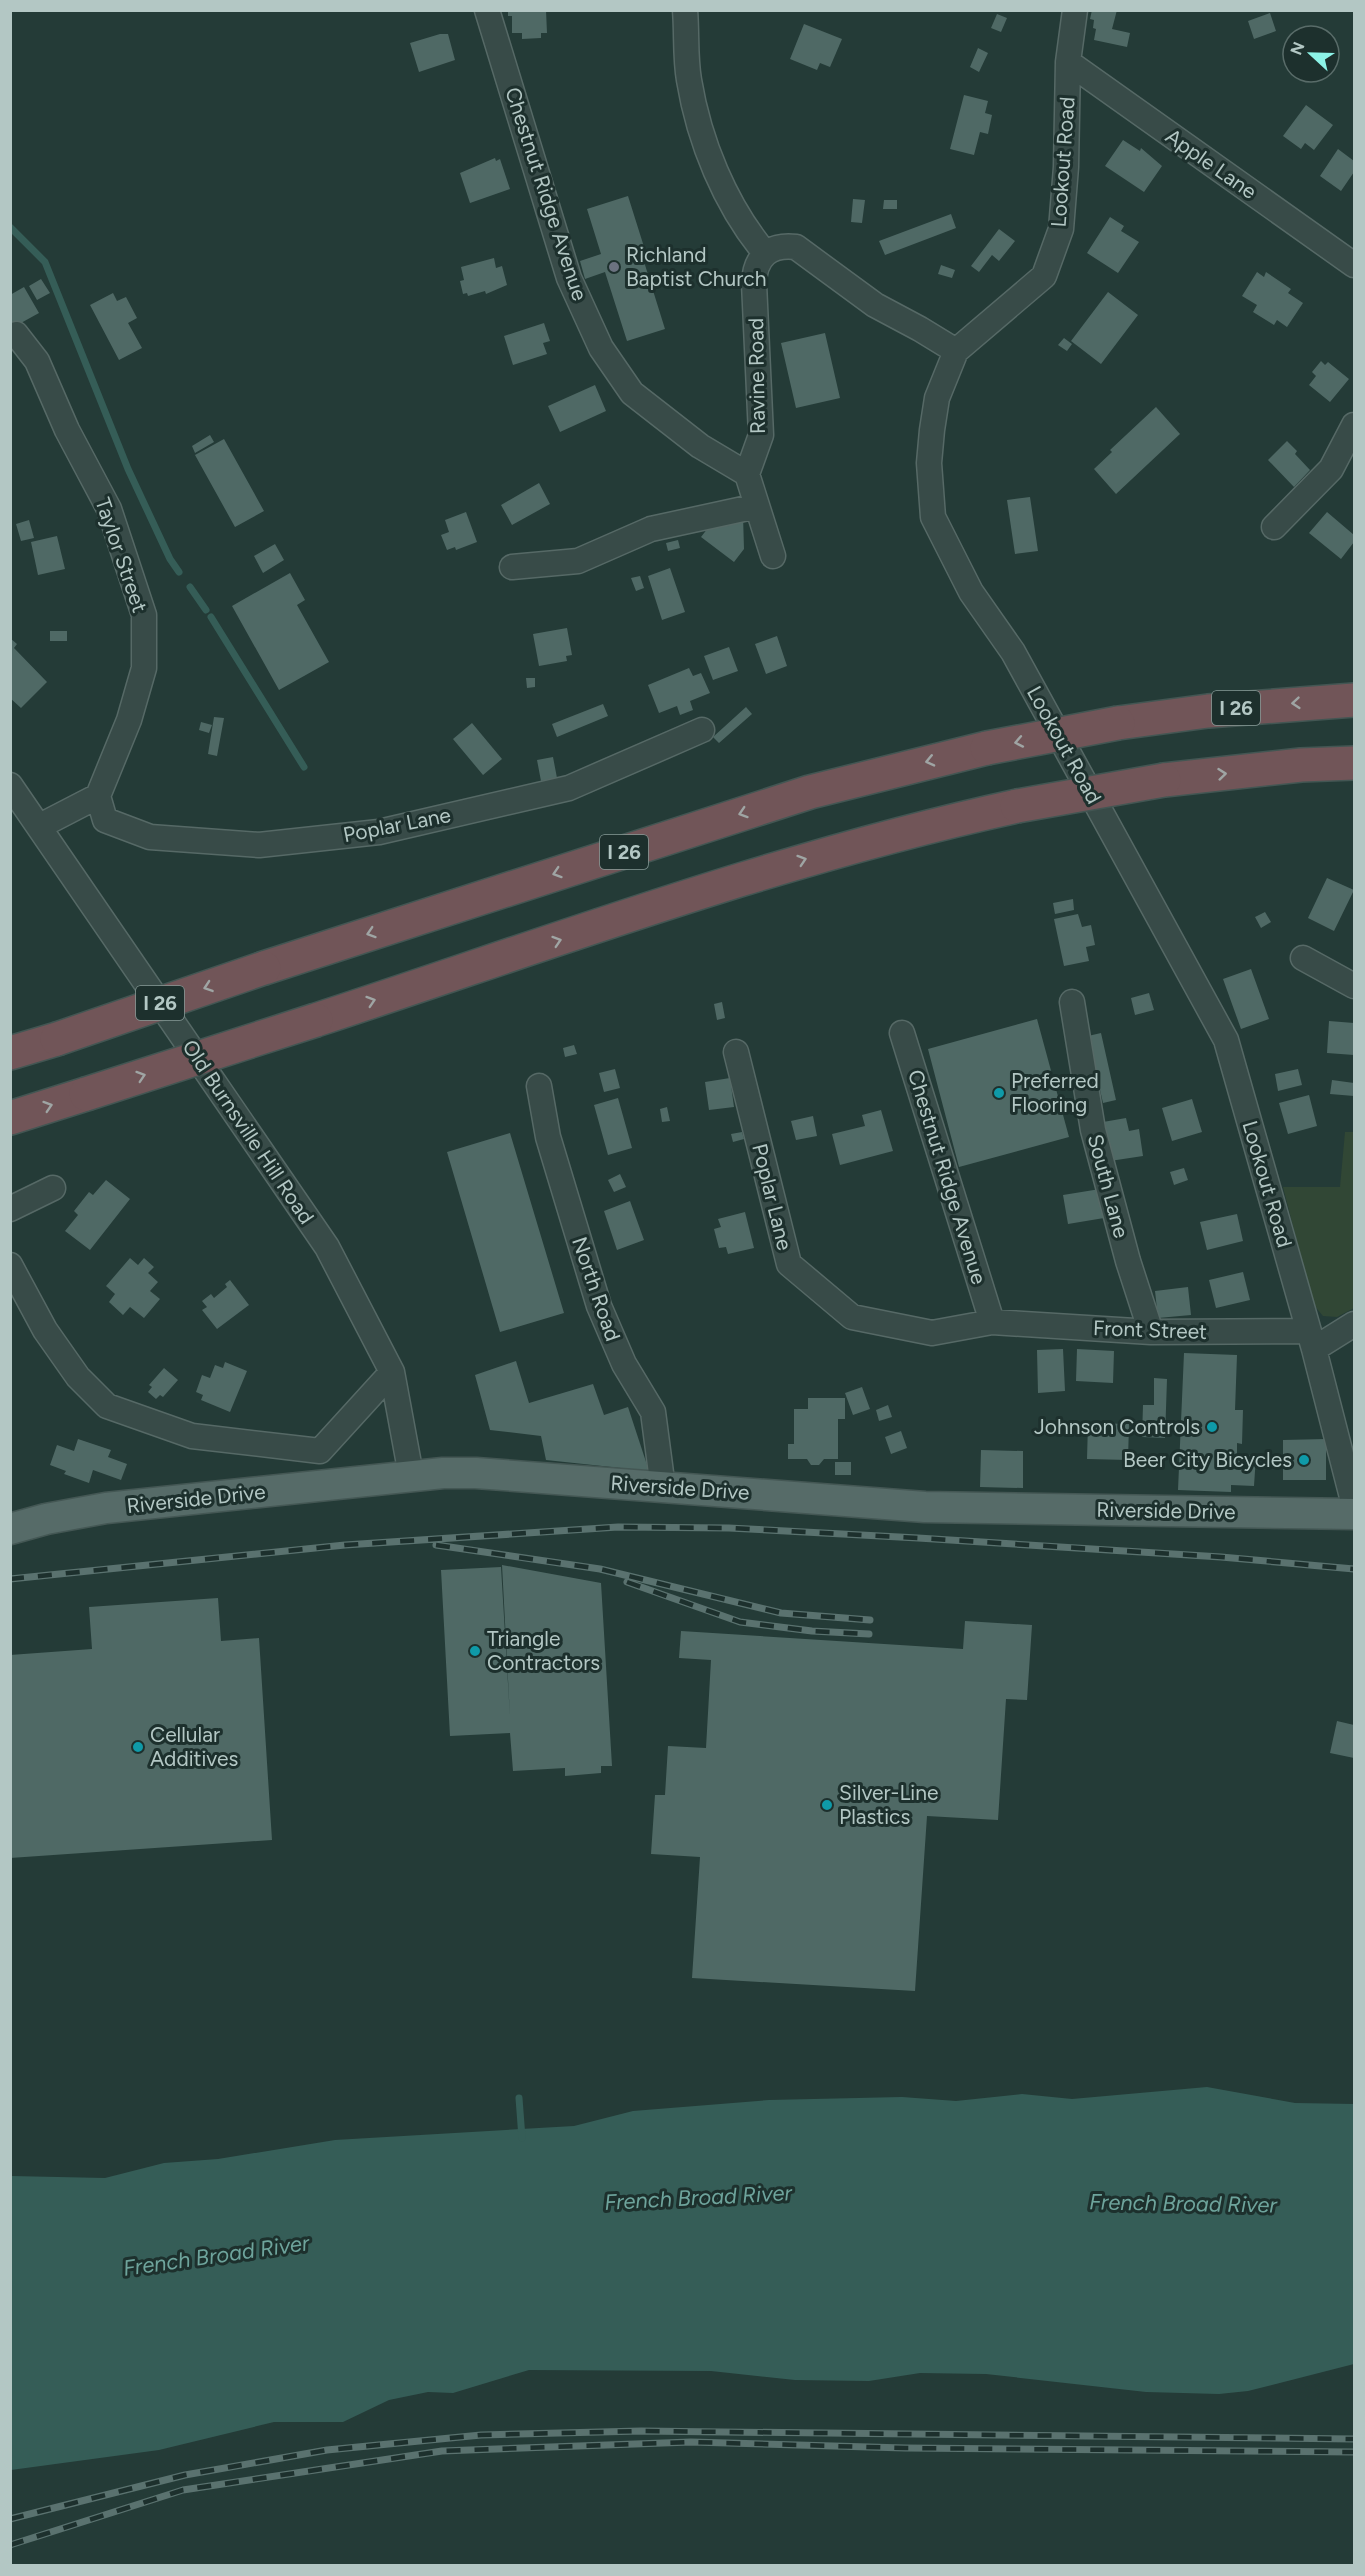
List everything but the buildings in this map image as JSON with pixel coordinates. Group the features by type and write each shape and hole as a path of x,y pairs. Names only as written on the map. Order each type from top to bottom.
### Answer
{"highway":[{"name":"I 26","path":"10,1053 264,968 810,792 987,748 1118,723 1208,711 1354,700"},
{"path":"10,1118 829,851 921,827 1017,806 1164,780 1301,765 1354,764"}],"main road":[{"name":"Riverside Drive","path":"10,1529 106,1508 411,1475 476,1473 925,1507 1354,1514"}],"street":[{"name":"Chestnut Ridge Avenue","path":"487,10 569,278 601,348 632,393 700,446 747,474"},
{"path":"685,10 688,78 696,117 728,196 751,235 765,252 781,247 796,247 875,305 920,328 956,351"},
{"name":"Lookout Road","path":"1075,10 1068,62 1066,167 1061,229 1044,276 956,351 937,398 932,430 929,463 933,517 971,592 1013,652 1226,1040 1311,1340 1354,1504"},
{"name":"Apple Lane","path":"1068,62 1354,265"},
{"name":"Ravine Road","path":"747,474 761,435 754,283 758,261 765,252"},
{"name":"Taylor Street","path":"16,334 37,361 67,430 109,508 144,615 144,668 129,720 98,796"},
{"path":"1274,527 1331,469 1354,425"},
{"path":"747,474 773,556"},
{"path":"512,567 578,561 651,529 757,506"},
{"name":"Poplar Lane","path":"98,796 105,820 150,837 259,845 379,832 569,788 702,730"},
{"name":"Old Burnsville Hill Road","path":"10,784 327,1246 392,1372 411,1475"},
{"path":"40,826 98,796"},
{"path":"1303,958 1354,986"},
{"name":"South Lane","path":"1072,1002 1093,1130 1128,1261 1151,1332"},
{"name":"Chestnut Ridge Avenue","path":"902,1033 992,1322"},
{"name":"Poplar Lane","path":"736,1052 789,1264 852,1317 932,1333 992,1322"},
{"name":"North Road","path":"539,1086 548,1137 599,1306 624,1364 653,1412 663,1488"},
{"path":"10,1209 52,1188"},
{"path":"10,1265 45,1330 78,1377 107,1406 192,1436 320,1451 392,1372"},
{"name":"Front Street","path":"992,1322 1311,1340"},
{"path":"1311,1340 1354,1324"}],"green space":[{"path":"1345,1132 1354,1132 1354,1308 1337,1317 1323,1316 1313,1304 1283,1187 1340,1187"}],"water":[{"name":"French Broad River","path":"1207,2087 1295,2103 1354,2104 1354,2364 1248,2391 1219,2394 1146,2392 986,2374 920,2373 869,2381 795,2380 711,2371 529,2370 453,2393 428,2392 389,2400 343,2422 274,2422 159,2450 11,2470 11,2176 105,2178 164,2163 218,2159 335,2140 574,2126 633,2111 769,2100 902,2097 956,2101 1022,2094 1072,2099"}],"waterway":[{"path":"10,227 45,262 128,469 170,559 179,572"},
{"path":"190,587 206,610"},
{"path":"211,617 304,767"},
{"path":"519,2098 522,2138"}],"railway":[{"path":"10,1579 345,1545 618,1527 729,1528 918,1538 1221,1557 1354,1569"},
{"path":"436,1545 600,1569 781,1613 870,1620"},
{"path":"627,1582 740,1622 812,1631 869,1634"},
{"path":"10,2519 185,2475 327,2450 481,2435 641,2431 1354,2439"},
{"path":"10,2545 183,2490 442,2451 691,2442 905,2448 1354,2452"}],"place":[{"name":"Richland Baptist Church","path":"614,267"},
{"name":"Preferred Flooring","path":"999,1093"},
{"name":"Johnson Controls","path":"1212,1427"},
{"name":"Beer City Bicycles","path":"1304,1460"},
{"name":"Triangle Contractors","path":"475,1651"},
{"name":"Cellular Additives","path":"138,1747"},
{"name":"Silver-Line Plastics","path":"827,1805"}]}
